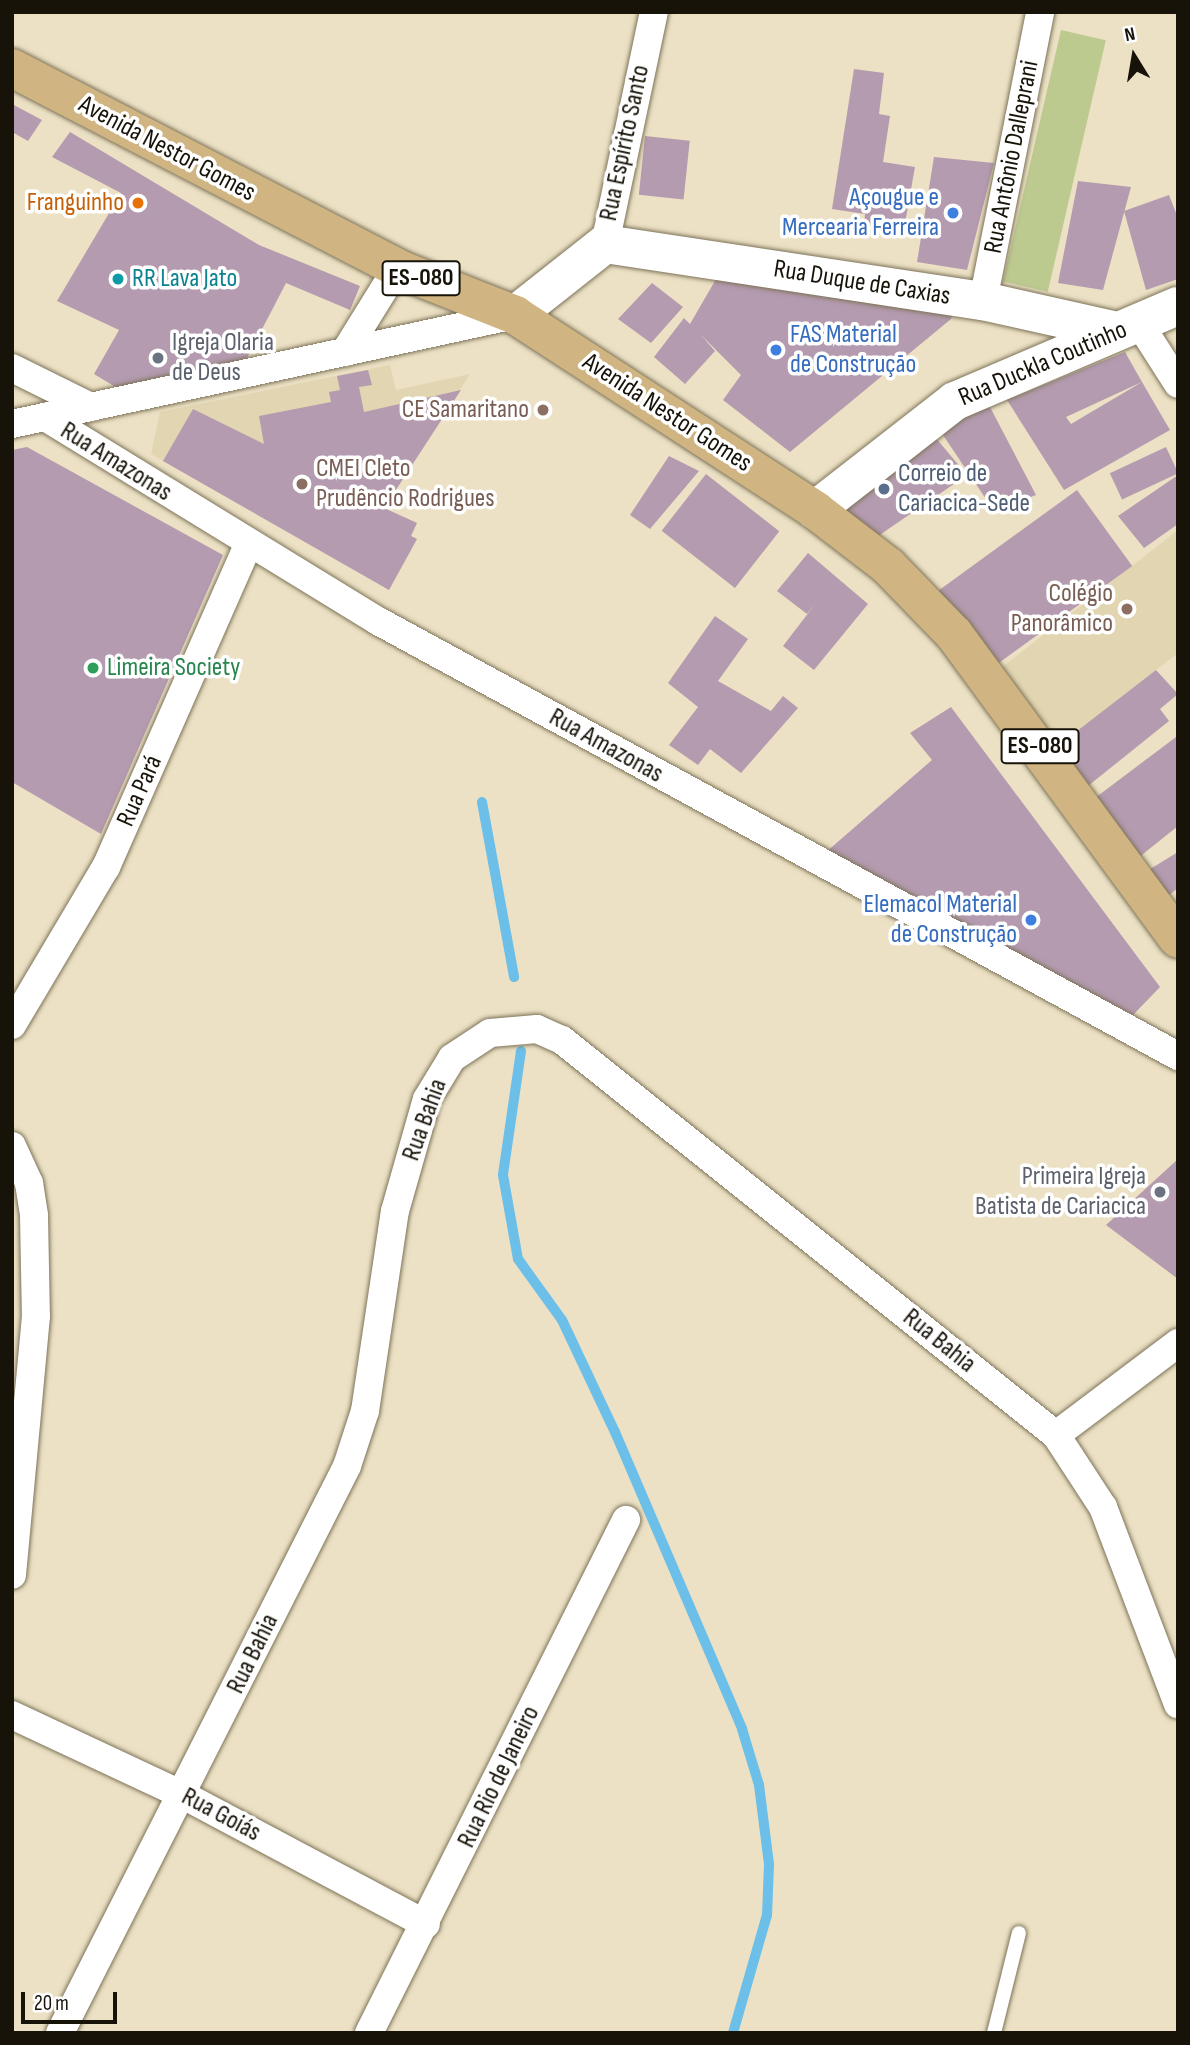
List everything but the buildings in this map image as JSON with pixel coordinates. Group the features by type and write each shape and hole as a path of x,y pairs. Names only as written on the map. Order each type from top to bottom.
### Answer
{"main road":[{"name":"Avenida Nestor Gomes","path":"12,68 397,268 515,315 815,510 888,566 954,634 1178,939"}],"street":[{"name":"Rua Espírito Santo","path":"515,315 605,244 654,12"},
{"name":"Rua Antônio Dalleprani","path":"996,304 1040,12"},
{"name":"Rua Duque de Caxias","path":"605,244 996,304 1157,316"},
{"path":"345,352 397,268"},
{"path":"996,304 1021,317 1019,346 999,380"},
{"path":"12,424 515,315"},
{"path":"1157,316 1178,384"},
{"name":"Rua Duckla Coutinho","path":"815,510 955,401 999,380 1157,316"},
{"path":"12,368 91,407"},
{"name":"Rua Amazonas","path":"46,417 248,545 1178,1056"},
{"name":"Rua Pará","path":"12,1025 106,867 248,545"},
{"name":"Rua Bahia","path":"60,2033 183,1795 360,1435 395,1211 416,1132 437,1077 469,1042 511,1029 537,1029 562,1040 1056,1435 1103,1507 1176,1691"},
{"path":"12,1146 29,1183 34,1216 36,1316 13,1571"},
{"path":"1056,1435 1178,1343"},
{"name":"Rua Rio de Janeiro","path":"369,2033 426,1924 626,1520"},
{"name":"Rua Goiás","path":"12,1715 183,1795 426,1924"}],"lane":[{"path":"994,2033 1019,1933"}],"shaded area":[{"name":"CMEI Cleto Prudêncio Rodrigues","path":"390,365 396,390 470,374 385,508 417,523 411,536 417,539 389,590 151,454 160,412"},
{"name":"Colégio Panorâmico","path":"1178,530 1178,653 1055,748 997,671"}],"green space":[{"path":"1061,30 1106,40 1048,292 1003,281"}],"waterway":[{"path":"482,802 514,977"},
{"path":"521,1051 503,1175 518,1259 562,1320 615,1432 742,1729 759,1785 769,1864 767,1915 733,2033"}],"place":[{"name":"Franguinho","path":"138,203"},
{"name":"Açougue e Mercearia Ferreira","path":"953,213"},
{"name":"RR Lava Jato","path":"118,279"},
{"name":"FAS Material de Construção","path":"776,350"},
{"name":"Igreja Olaria de Deus","path":"158,358"},
{"name":"CE Samaritano","path":"543,410"},
{"name":"CMEI Cleto Prudêncio Rodrigues","path":"302,484"},
{"name":"Correio de Cariacica-Sede","path":"884,489"},
{"name":"Colégio Panorâmico","path":"1127,609"},
{"name":"Limeira Society","path":"93,668"},
{"name":"Elemacol Material de Construção","path":"1031,920"},
{"name":"Primeira Igreja Batista de Cariacica","path":"1160,1192"}]}
